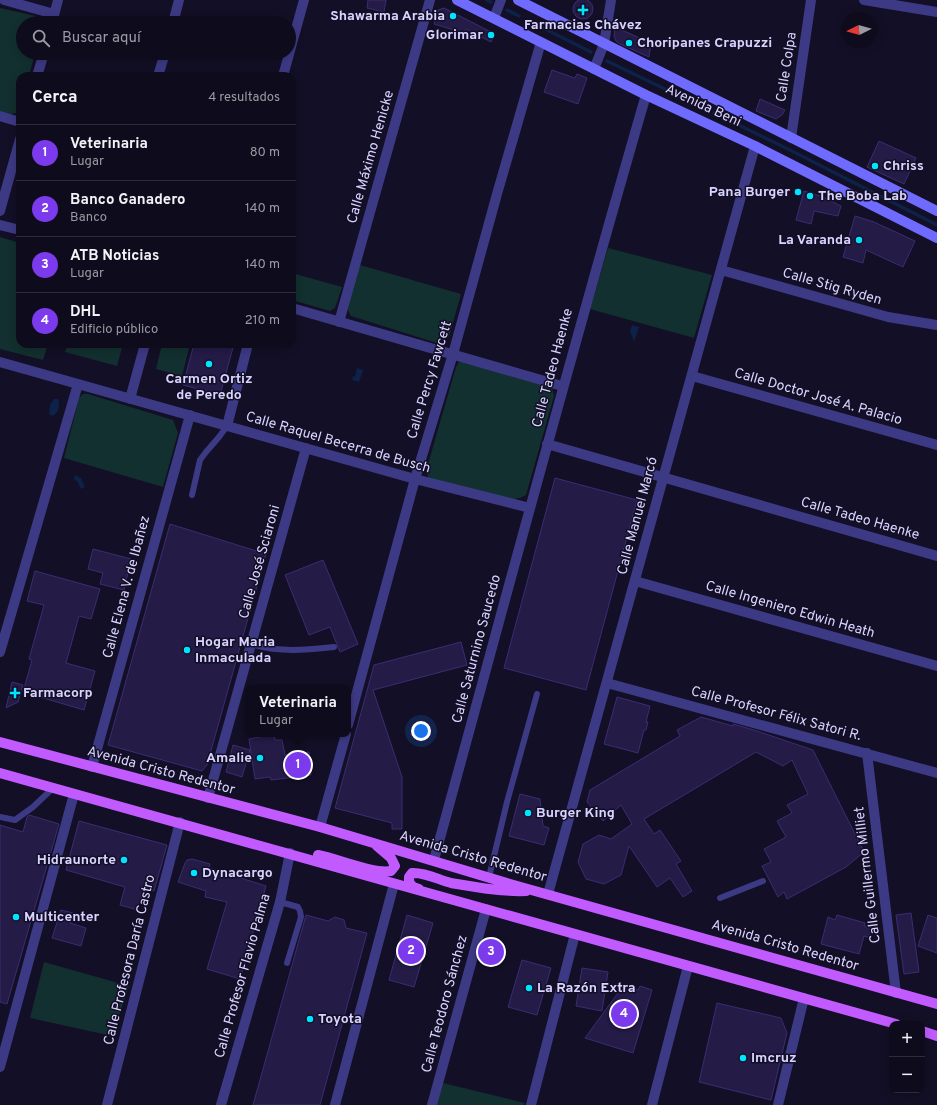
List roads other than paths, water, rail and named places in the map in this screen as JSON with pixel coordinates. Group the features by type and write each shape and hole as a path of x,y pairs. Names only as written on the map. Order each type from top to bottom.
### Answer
{"main road":[{"name":"Avenida Cristo Redentor","path":"0,742 320,827 534,890 937,1004"},
{"path":"0,773 180,822 486,910 889,1022"},
{"path":"273,849 288,850 326,857 375,871 391,871 395,866 391,858 384,851 370,842"},
{"path":"432,894 413,887 409,882 410,874 417,873 449,882 506,891 534,890"},
{"path":"925,1032 937,1036"}],"street":[{"path":"4,0 48,16"},
{"path":"54,16 58,0"},
{"path":"175,16 179,0"},
{"path":"296,29 304,0"},
{"name":"Calle Máximo Henicke","path":"339,322 430,0"},
{"name":"Avenida Beni","path":"457,0 594,69 755,146 937,238"},
{"path":"494,18 501,0"},
{"name":"Avenida Beni","path":"518,0 937,211"},
{"path":"594,69 604,44 611,0"},
{"name":"Calle Colpa","path":"791,138 811,0"},
{"path":"864,0 937,12"},
{"name":"Calle Percy Fawcett","path":"351,714 415,479 453,354 541,42"},
{"path":"38,72 42,60"},
{"path":"159,72 163,60"},
{"path":"284,72 287,60"},
{"name":"Calle Tadeo Haenke","path":"646,94 562,386 547,444 937,556"},
{"path":"0,116 16,121"},
{"name":"Calle Manuel Marcó","path":"548,894 755,146"},
{"path":"0,211 16,153"},
{"path":"0,225 16,229"},
{"name":"Calle Stig Ryden","path":"721,270 888,317 937,325"},
{"path":"296,309 562,386"},
{"path":"130,398 144,348"},
{"path":"227,426 247,348"},
{"name":"Calle Raquel Becerra de Busch","path":"0,362 415,479 530,508"},
{"name":"Calle Doctor José A. Palacio","path":"692,376 937,445"},
{"path":"0,652 78,384"},
{"name":"Calle Elena V. de Ibañez","path":"92,767 190,415"},
{"name":"Calle Saturnino Saucedo","path":"434,860 547,444"},
{"name":"Calle José Sciaroni","path":"208,798 306,448"},
{"name":"Calle Ingeniero Edwin Heath","path":"635,581 937,666"},
{"name":"Calle Profesor Félix Satori R.","path":"606,683 937,773"},
{"path":"320,827 345,737"},
{"name":"Calle Guillermo Milliet","path":"867,753 896,993"},
{"path":"0,1067 74,794"},
{"name":"Calle Profesora Daría Castro","path":"107,1105 180,822"},
{"name":"Calle Profesor Flavio Palma","path":"220,1105 280,902 290,854"},
{"path":"335,1105 394,884"},
{"name":"Calle Teodoro Sánchez","path":"432,1105 486,910"},
{"path":"531,1105 576,934"},
{"path":"652,1105 688,966"},
{"path":"778,1105 804,998"}],"lane":[{"path":"192,495 200,460 227,426"},
{"path":"251,644 268,649 279,650 334,647"},
{"path":"489,877 507,802 537,694"},
{"path":"0,817 15,820 33,807 53,788"},
{"path":"720,898 763,881"},
{"path":"280,902 298,907 301,917 287,963"}],"water":[{"path":"632,325 639,327 634,342 630,331"},
{"path":"357,368 363,370 359,382 352,380 353,376 355,377"},
{"path":"54,399 58,399 59,406 56,413 52,416 49,414 50,405"},
{"path":"75,475 81,478 85,487 81,489 77,481 74,480"}],"waterway":[{"path":"487,0 491,2"},
{"path":"507,10 519,16"},
{"path":"529,21 591,52"},
{"path":"607,61 704,108"},
{"path":"714,113 937,225"}],"place":[{"name":"Farmacias Chávez","path":"583,10"},
{"name":"Shawarma Arabia","path":"453,16"},
{"name":"Glorimar","path":"491,35"},
{"name":"Choripanes Crapuzzi","path":"629,43"},
{"name":"Chriss","path":"875,166"},
{"name":"Pana Burger","path":"798,192"},
{"name":"The Boba Lab","path":"810,196"},
{"name":"La Varanda","path":"859,240"},
{"name":"Carmen Ortiz de Peredo","path":"209,364"},
{"name":"Hogar Maria Inmaculada","path":"187,650"},
{"name":"Farmacorp","path":"15,693"},
{"name":"Amalie","path":"260,758"},
{"name":"Veterinaria","path":"298,765"},
{"name":"Burger King","path":"528,813"},
{"name":"Hidraunorte","path":"124,860"},
{"name":"Dynacargo","path":"194,873"},
{"name":"Multicenter","path":"16,917"},
{"name":"Banco Ganadero","path":"411,951"},
{"name":"ATB Noticias","path":"491,952"},
{"name":"La Razón Extra","path":"529,988"},
{"name":"DHL","path":"624,1014"},
{"name":"Toyota","path":"310,1019"},
{"name":"Imcruz","path":"743,1058"}]}
